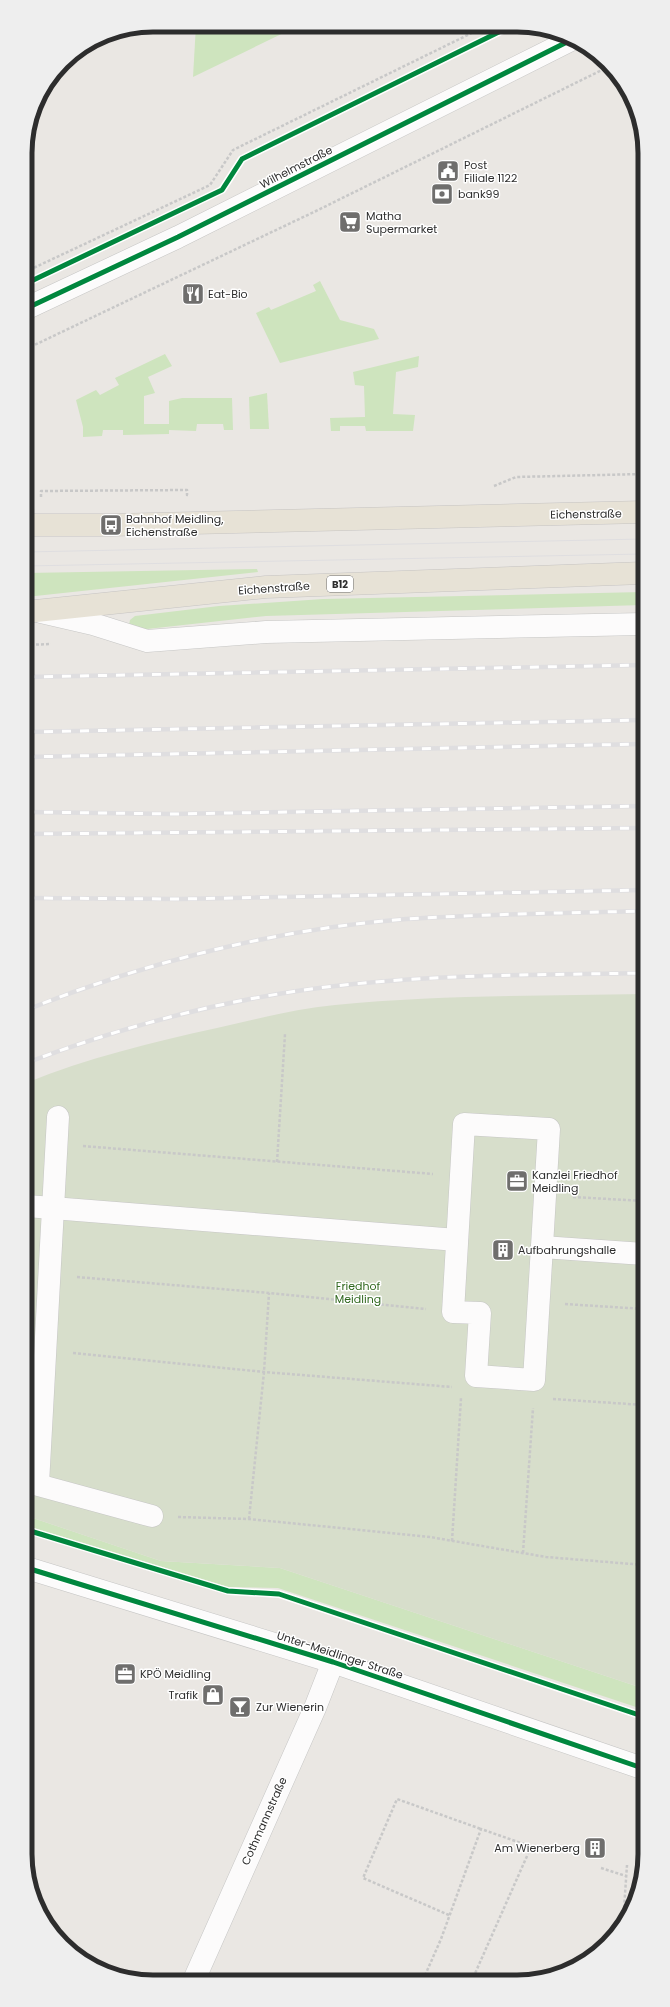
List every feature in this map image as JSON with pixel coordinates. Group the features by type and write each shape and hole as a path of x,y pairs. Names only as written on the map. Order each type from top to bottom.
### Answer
{"main road":[{"name":"Eichenstraße","path":"32,526 638,512"},
{"name":"Eichenstraße","path":"32,611 266,587 638,573"}],"street":[{"name":"Wilhelmstraße","path":"32,306 178,237 567,43"},
{"path":"32,611 93,624 147,641 266,632 638,624"},
{"path":"58,1117 52,1208 46,1350 33,1483 152,1516"},
{"path":"464,1124 549,1129 534,1389 469,1382 480,1314 453,1312 461,1176 464,1124"},
{"path":"32,1206 457,1240"},
{"path":"542,1247 638,1254"},
{"name":"Unter-Meidlinger Straße","path":"32,1570 332,1662 638,1767"},
{"name":"Cothmannstraße","path":"196,1975 314,1708 332,1662"}],"path":[{"path":"32,269 210,185 233,150 474,32"},
{"path":"32,345 309,214 604,69"},
{"path":"488,486 496,486 516,477 638,474"},
{"path":"34,497 42,497 41,491 187,490 187,495 195,495"},
{"path":"277,1162 285,1034"},
{"path":"57,1144 461,1176"},
{"path":"545,1195 638,1201"},
{"path":"50,1275 269,1293 453,1312"},
{"path":"250,1518 264,1372 269,1293"},
{"path":"539,1302 638,1309"},
{"path":"46,1350 264,1372 469,1382 452,1541"},
{"path":"523,1553 534,1389 638,1404"},
{"path":"152,1516 250,1518 452,1541 546,1557 638,1565"},
{"path":"450,1915 364,1878 397,1799 541,1850"},
{"path":"425,1975 450,1915 481,1829"},
{"path":"474,1975 531,1847"},
{"path":"622,1915 624,1909 627,1865"},
{"path":"601,1868 626,1876"}],"green space":[{"path":"196,32 286,32 193,77"},
{"path":"320,281 340,320 374,329 379,339 280,363 256,313 269,307 271,310 316,291 313,285"},
{"path":"165,354 172,366 148,377 155,393 144,396 144,424 169,424 169,401 182,398 232,398 233,430 224,430 223,424 197,424 196,431 169,430 169,434 123,435 123,430 103,430 102,436 83,437 83,427 76,400 96,390 100,395 119,385 115,378"},
{"path":"419,356 418,367 396,372 393,414 415,415 413,431 366,431 365,426 340,426 340,431 331,431 330,418 365,417 364,386 355,385 353,372"},
{"path":"267,393 269,429 250,429 249,397"},
{"path":"257,569 258,572 32,596 32,573"},
{"path":"638,592 638,605 266,616 138,630 129,625 130,620 135,616 219,606 323,599"},
{"name":"Friedhof Meidling","path":"638,994 638,1687 280,1568 161,1561 32,1518 32,1081 96,1058 169,1039 290,1012 335,1005 412,999"},
{"path":"32,1518 161,1561 280,1568 638,1687 638,1708 278,1588 228,1587 32,1528"}],"tram line":[{"path":"32,552 638,539"},
{"path":"32,566 638,554"}],"railway":[{"path":"32,677 638,665"},
{"path":"32,732 638,720"},
{"path":"32,757 638,744"},
{"path":"32,812 172,814 638,806"},
{"path":"32,834 638,828"},
{"path":"32,898 180,899 638,890"},
{"path":"32,1008 118,977 165,963 213,950 309,931 406,919 638,911"},
{"path":"32,1061 106,1035 147,1023 229,1003 270,995 354,984 426,978 638,973"}],"cycle path":[{"path":"32,281 222,190 242,159 499,32"},
{"path":"32,306 178,237 566,42"},
{"path":"32,1532 228,1591 279,1594 638,1715"},
{"path":"32,1570 333,1662 638,1767"}],"place":[{"name":"Post Filiale 1122","path":"448,171"},
{"name":"bank99","path":"442,194"},
{"name":"Matha Supermarket","path":"350,222"},
{"name":"Eat-Bio","path":"193,294"},
{"name":"Bahnhof Meidling, Eichenstraße","path":"111,525"},
{"name":"Kanzlei Friedhof Meidling","path":"517,1181"},
{"name":"Aufbahrungshalle","path":"503,1250"},
{"name":"KPÖ Meidling","path":"125,1674"},
{"name":"Trafik","path":"213,1695"},
{"name":"Zur Wienerin","path":"240,1707"},
{"name":"Am Wienerberg","path":"595,1848"}]}
